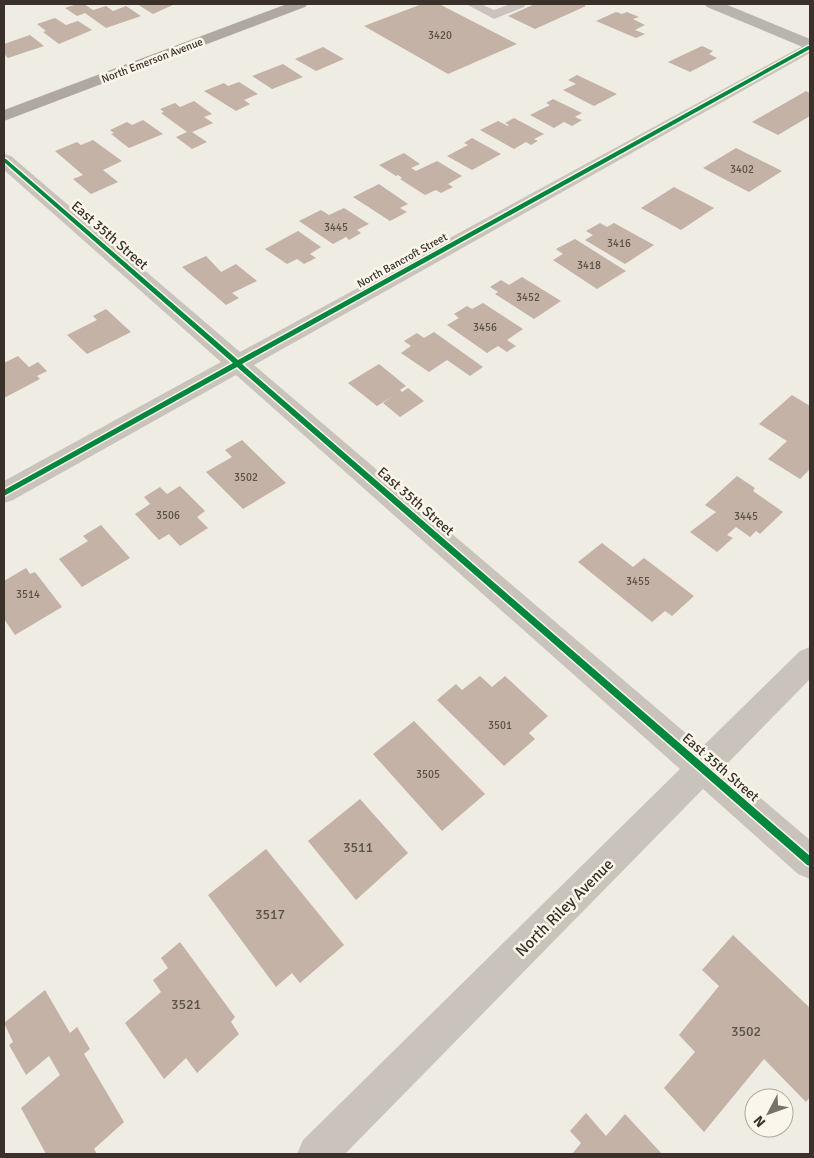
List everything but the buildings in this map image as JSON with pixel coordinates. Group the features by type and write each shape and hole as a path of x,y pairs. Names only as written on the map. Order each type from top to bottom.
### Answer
{"main road":[{"name":"North Emerson Avenue","path":"4,116 300,4"},
{"path":"712,4 810,46"}],"street":[{"name":"North Bancroft Street","path":"4,492 810,46"},
{"name":"East 35th Street","path":"4,160 810,862"},
{"name":"North Riley Avenue","path":"317,1154 810,660"}],"lane":[{"path":"472,4 494,15 516,4"}],"cycle path":[{"path":"4,493 810,47"},
{"path":"4,160 810,862"}]}
